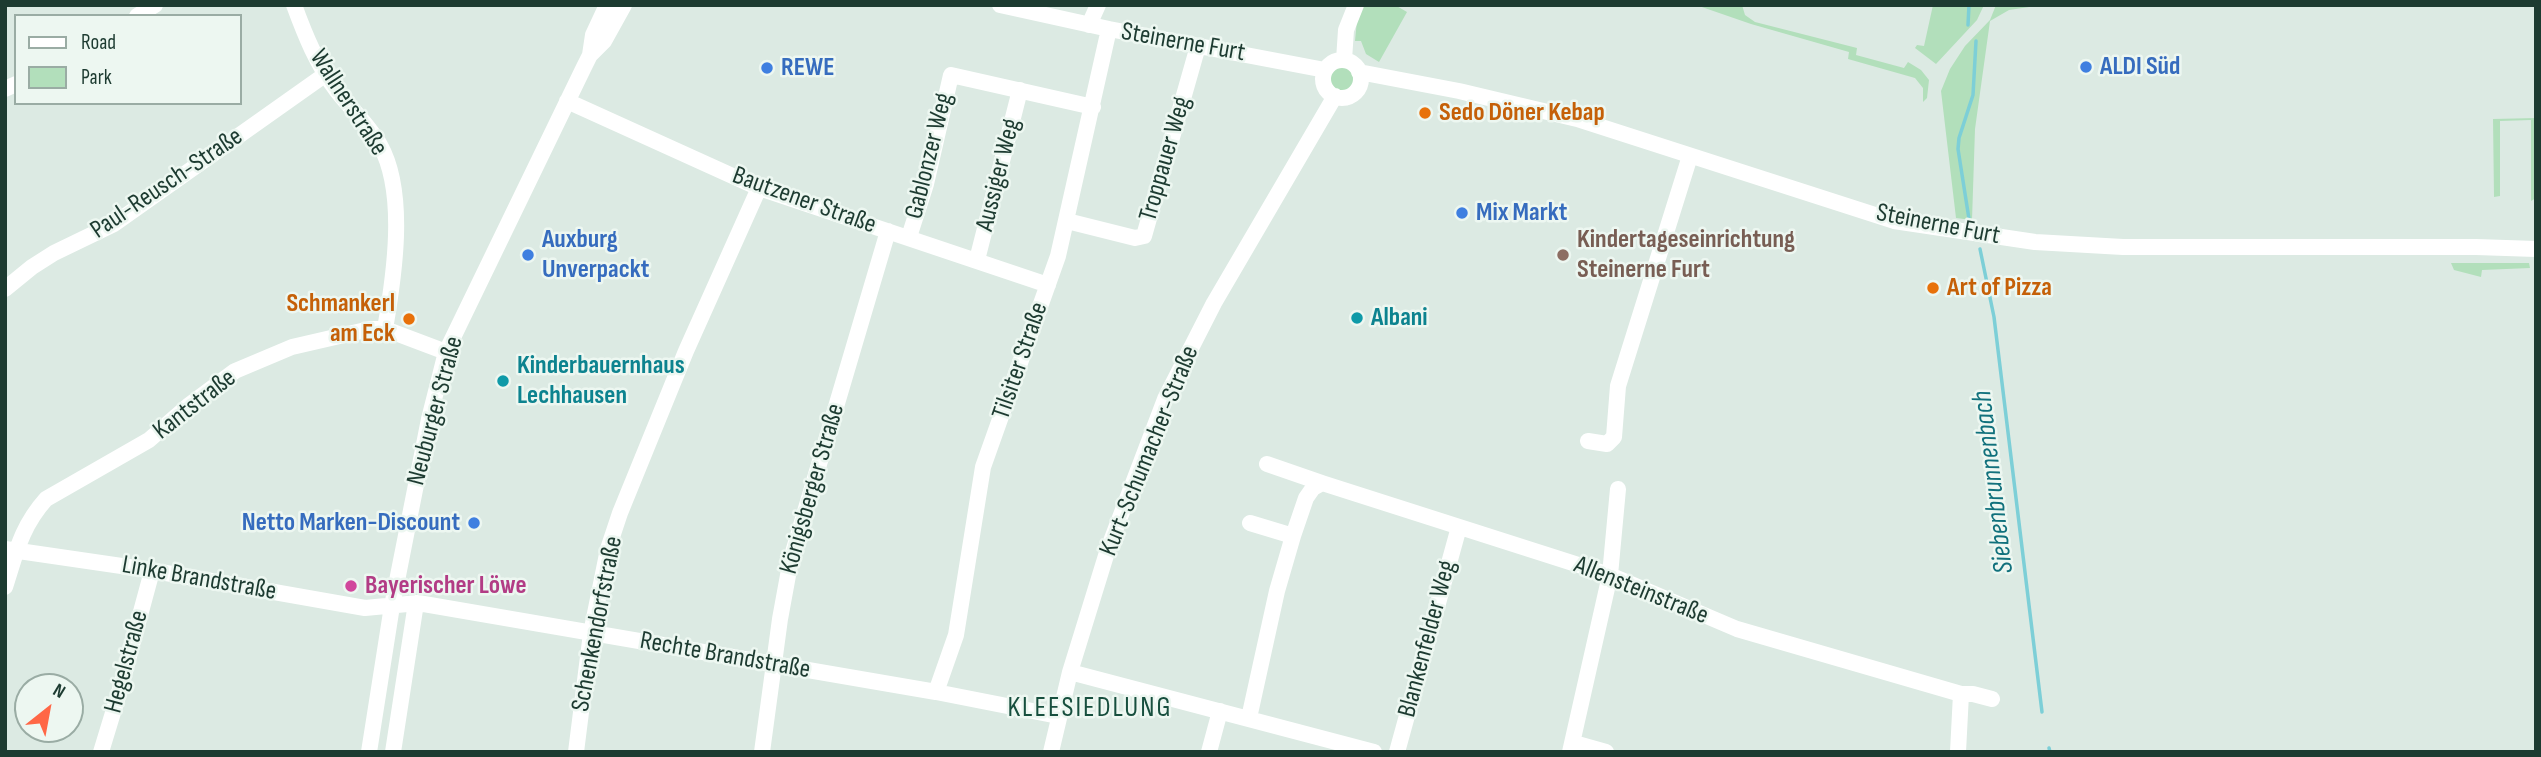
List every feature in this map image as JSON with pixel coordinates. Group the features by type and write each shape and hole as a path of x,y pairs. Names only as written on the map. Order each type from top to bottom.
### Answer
{"street":[{"name":"Wallnerstraße","path":"294,5 301,26 326,74 373,133 388,163 396,228 393,278 385,329"},
{"name":"Neuburger Straße","path":"369,752 392,606 429,419 446,352 590,55 593,34 607,5"},
{"name":"Neuburger Straße","path":"590,55 604,41 624,5"},
{"name":"Steinerne Furt","path":"1000,5 1089,25 1325,70"},
{"path":"1089,25 1098,5"},
{"path":"1356,5 1346,30 1345,60 1335,61 1325,70 1324,85 1328,92 1341,98 1354,93 1360,82 1359,72"},
{"name":"Tilsiter Straße","path":"936,692 956,635 984,467 1048,285 1067,221 1109,29"},
{"name":"Troppauer Weg","path":"1067,221 1135,238 1144,236 1198,46"},
{"name":"Steinerne Furt","path":"1345,60 1354,64 1359,72 1523,105 1643,139 1895,221 2035,242 2123,247 2536,249"},
{"name":"Paul-Reusch-Straße","path":"5,289 54,253 118,221 326,74"},
{"name":"Gablonzer Weg","path":"909,237 926,184 951,75 1020,90"},
{"path":"1020,90 1093,107"},
{"name":"Aussiger Weg","path":"977,260 1020,90"},
{"name":"Kurt-Schumacher-Straße","path":"1051,752 1070,672 1118,520 1165,399 1214,303 1335,96"},
{"name":"Bautzener Straße","path":"567,101 759,188 1048,285"},
{"path":"1588,441 1607,444 1614,437 1618,386 1690,156"},
{"name":"Schenkendorfstraße","path":"576,752 591,633 608,549 686,351 759,188"},
{"name":"Königsberger Straße","path":"762,752 773,664 791,559 888,231"},
{"name":"Kantstraße","path":"5,587 11,550 33,514 46,499 149,440 188,406 235,371 292,347 370,329 385,329 446,352"},
{"name":"Allensteinstraße","path":"1267,464 1610,575 1737,629 1961,694 1992,699"},
{"path":"1249,718 1293,537 1306,498 1313,488 1322,483"},
{"path":"1606,752 1572,748 1610,575 1618,489"},
{"path":"1250,523 1293,537"},
{"name":"Blankenfelder Weg","path":"1397,752 1459,527"},
{"name":"Linke Brandstraße","path":"11,550 365,608 392,606"},
{"name":"Hegelstraße","path":"101,752 120,693 152,571"},
{"path":"393,752 416,603"},
{"name":"Rechte Brandstraße","path":"392,606 416,603 936,692 1058,716"},
{"path":"1070,672 1374,752"},
{"path":"1958,752 1961,694"},
{"path":"1209,752 1220,711"}],"green space":[{"path":"1364,5 1395,5 1407,12 1379,62 1366,54 1361,41 1355,41 1357,20"},
{"path":"1696,5 1742,5 1745,15 1755,22 1857,48 1856,55 1904,68 1908,62 1921,70 1929,80 1927,98 1923,102 1923,88 1915,78 1848,59 1849,52"},
{"path":"1933,5 1984,5 1977,20 1936,64 1915,48 1917,45 1924,46"},
{"path":"1996,5 2036,6 2009,10 1990,21 1975,129 1972,220 1956,218 1941,91 1950,69 1965,46 1990,20"},
{"path":"1341,64 1352,68 1356,79 1352,90 1341,94 1330,90 1326,79 1330,68"},
{"path":"2536,118 2536,198 2531,201 2531,120 2500,121 2500,196 2494,197 2493,119"},
{"path":"2451,263 2529,263 2530,268 2482,270 2481,277 2454,270"}],"waterway":[{"name":"Siebenbrunnenbach","path":"1968,25 1969,5"},
{"name":"Siebenbrunnenbach","path":"1969,219 1958,149 1973,95 1976,41"},
{"name":"Siebenbrunnenbach","path":"1980,249 1994,317 2042,712"},
{"name":"Siebenbrunnenbach","path":"2049,748 2050,752"}],"place":[{"name":"ALDI Süd","path":"2086,67"},
{"name":"REWE","path":"767,68"},
{"name":"Sedo Döner Kebap","path":"1425,113"},
{"name":"Mix Markt","path":"1462,213"},
{"name":"Auxburg Unverpackt","path":"528,255"},
{"name":"Kindertageseinrichtung Steinerne Furt","path":"1563,255"},
{"name":"Art of Pizza","path":"1933,288"},
{"name":"Albani","path":"1357,318"},
{"name":"Schmankerl am Eck","path":"409,319"},
{"name":"Kinderbauernhaus Lechhausen","path":"503,381"},
{"name":"Netto Marken-Discount","path":"474,523"},
{"name":"Bayerischer Löwe","path":"351,586"}],"district":[{"name":"KLEESIEDLUNG","path":"1090,709"}]}
